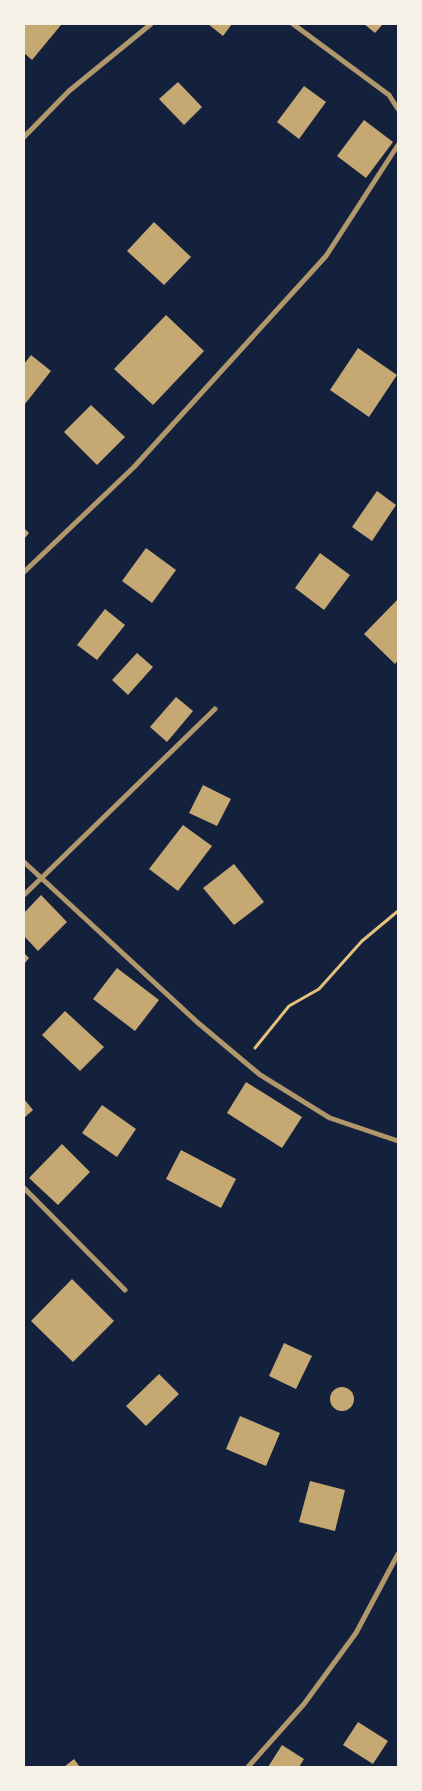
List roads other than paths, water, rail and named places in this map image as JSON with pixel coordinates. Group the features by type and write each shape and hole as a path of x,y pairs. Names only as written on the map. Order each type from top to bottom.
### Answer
{"street":[{"path":"24,137 69,91 151,24"},
{"path":"293,24 389,96 398,109"},
{"path":"24,572 134,468 326,256 398,145"},
{"path":"24,895 215,709"},
{"path":"24,862 197,1022 259,1074 330,1118 398,1141"},
{"path":"24,1188 125,1290"},
{"path":"248,1767 304,1704 356,1633 398,1554"}]}
